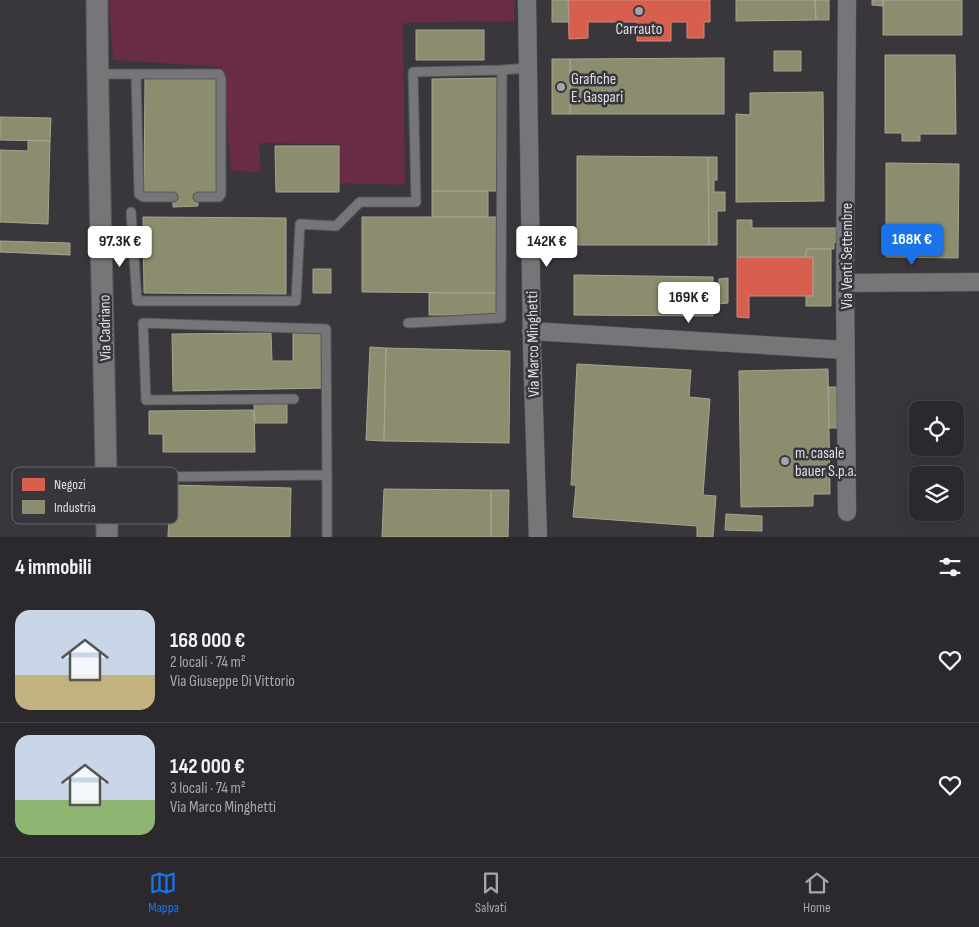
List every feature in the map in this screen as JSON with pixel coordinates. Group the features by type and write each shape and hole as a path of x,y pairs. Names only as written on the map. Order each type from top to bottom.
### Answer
{"street":[{"name":"Via Cadriano","path":"97,0 106,467"},
{"name":"Via Marco Minghetti","path":"527,0 531,331 538,537"},
{"name":"Via Venti Settembre","path":"847,0 845,283 847,512"},
{"path":"845,283 979,282"},
{"path":"531,331 845,350"},
{"name":"Via Cadriano","path":"107,524 107,537"}],"lane":[{"path":"131,212 137,301 296,301 300,224 336,226 360,202 416,202 413,72 528,68"},
{"path":"408,323 501,318 502,70"},
{"path":"97,74 136,75 215,72 219,74 220,196 198,197"},
{"path":"136,75 139,194 143,197 173,197"},
{"path":"294,399 146,400 143,323 326,329 327,537"},
{"path":"178,476 327,475"}],"shaded area":[{"path":"109,0 515,0 514,21 403,23 405,185 339,183 338,144 259,143 261,172 231,171 222,67 113,60"}],"building: Negozi":[{"name":"Carrauto","path":"568,0 710,0 710,22 704,22 704,38 687,38 687,22 671,22 671,41 637,41 637,22 588,22 588,38 569,39"},
{"path":"737,257 813,257 813,296 749,296 749,318 737,317"}],"building: Industria":[{"path":"552,0 568,0 569,22 552,22"},
{"path":"736,0 815,0 816,20 736,21"},
{"path":"815,0 829,0 829,20 816,20"},
{"path":"872,0 883,0 883,6 872,5"},
{"path":"883,0 962,0 962,35 883,35"},
{"path":"416,30 484,30 484,60 416,60"},
{"path":"774,51 801,51 801,71 774,71"},
{"path":"885,55 955,55 956,134 920,134 920,141 902,141 902,133 885,133"},
{"path":"724,58 724,114 570,114 570,59"},
{"name":"Grafiche E. Gaspari","path":"552,59 570,59 570,114 552,114"},
{"path":"500,78 500,191 432,191 432,79"},
{"path":"145,79 217,79 216,192 198,192 198,206 173,207 173,192 144,192"},
{"path":"823,92 824,201 736,202 736,114 750,115 750,93"},
{"path":"0,117 51,118 50,141 0,140"},
{"path":"28,140 50,141 48,224 0,222 0,150 28,151"},
{"path":"275,146 339,146 339,192 276,192"},
{"path":"577,156 708,157 709,245 577,245"},
{"path":"708,157 717,157 717,180 714,180 714,192 725,192 725,211 717,211 717,245 709,245"},
{"path":"886,163 959,164 958,258 886,257"},
{"path":"432,191 488,191 488,217 432,217"},
{"path":"143,217 286,218 286,294 144,293"},
{"path":"362,217 500,217 500,293 362,292"},
{"path":"737,220 752,220 752,228 840,228 840,242 834,242 834,249 806,249 806,257 737,257"},
{"path":"0,241 70,243 70,255 0,252"},
{"path":"806,249 831,249 831,306 806,306 806,296 813,296 813,257 806,257"},
{"path":"313,269 331,269 331,293 313,293"},
{"path":"574,275 713,277 713,316 574,315"},
{"path":"728,278 728,303 718,304 719,279"},
{"path":"429,293 500,293 500,315 429,315"},
{"path":"322,330 323,388 173,391 172,334 271,333 272,361 293,361 293,331"},
{"path":"370,347 386,348 384,441 366,440"},
{"path":"386,348 510,351 509,443 384,441"},
{"path":"577,364 691,370 689,397 710,399 703,495 716,496 713,537 697,537 697,526 573,517 576,485 571,485"},
{"name":"m. casale bauer S.p.a.","path":"828,369 830,494 813,494 813,506 741,507 739,371"},
{"path":"828,387 841,387 841,428 829,428"},
{"path":"254,404 287,404 287,423 255,423"},
{"path":"254,410 255,452 163,452 163,434 149,434 149,411"},
{"path":"178,485 291,488 290,537 168,537 168,524 178,524"},
{"path":"384,489 491,490 491,537 382,537"},
{"path":"491,490 509,490 508,537 491,537"},
{"path":"726,514 762,516 762,531 725,530"}],"place":[{"name":"Carrauto","path":"639,11"},
{"name":"Grafiche E. Gaspari","path":"561,87"},
{"name":"m. casale bauer S.p.a.","path":"785,461"}]}
